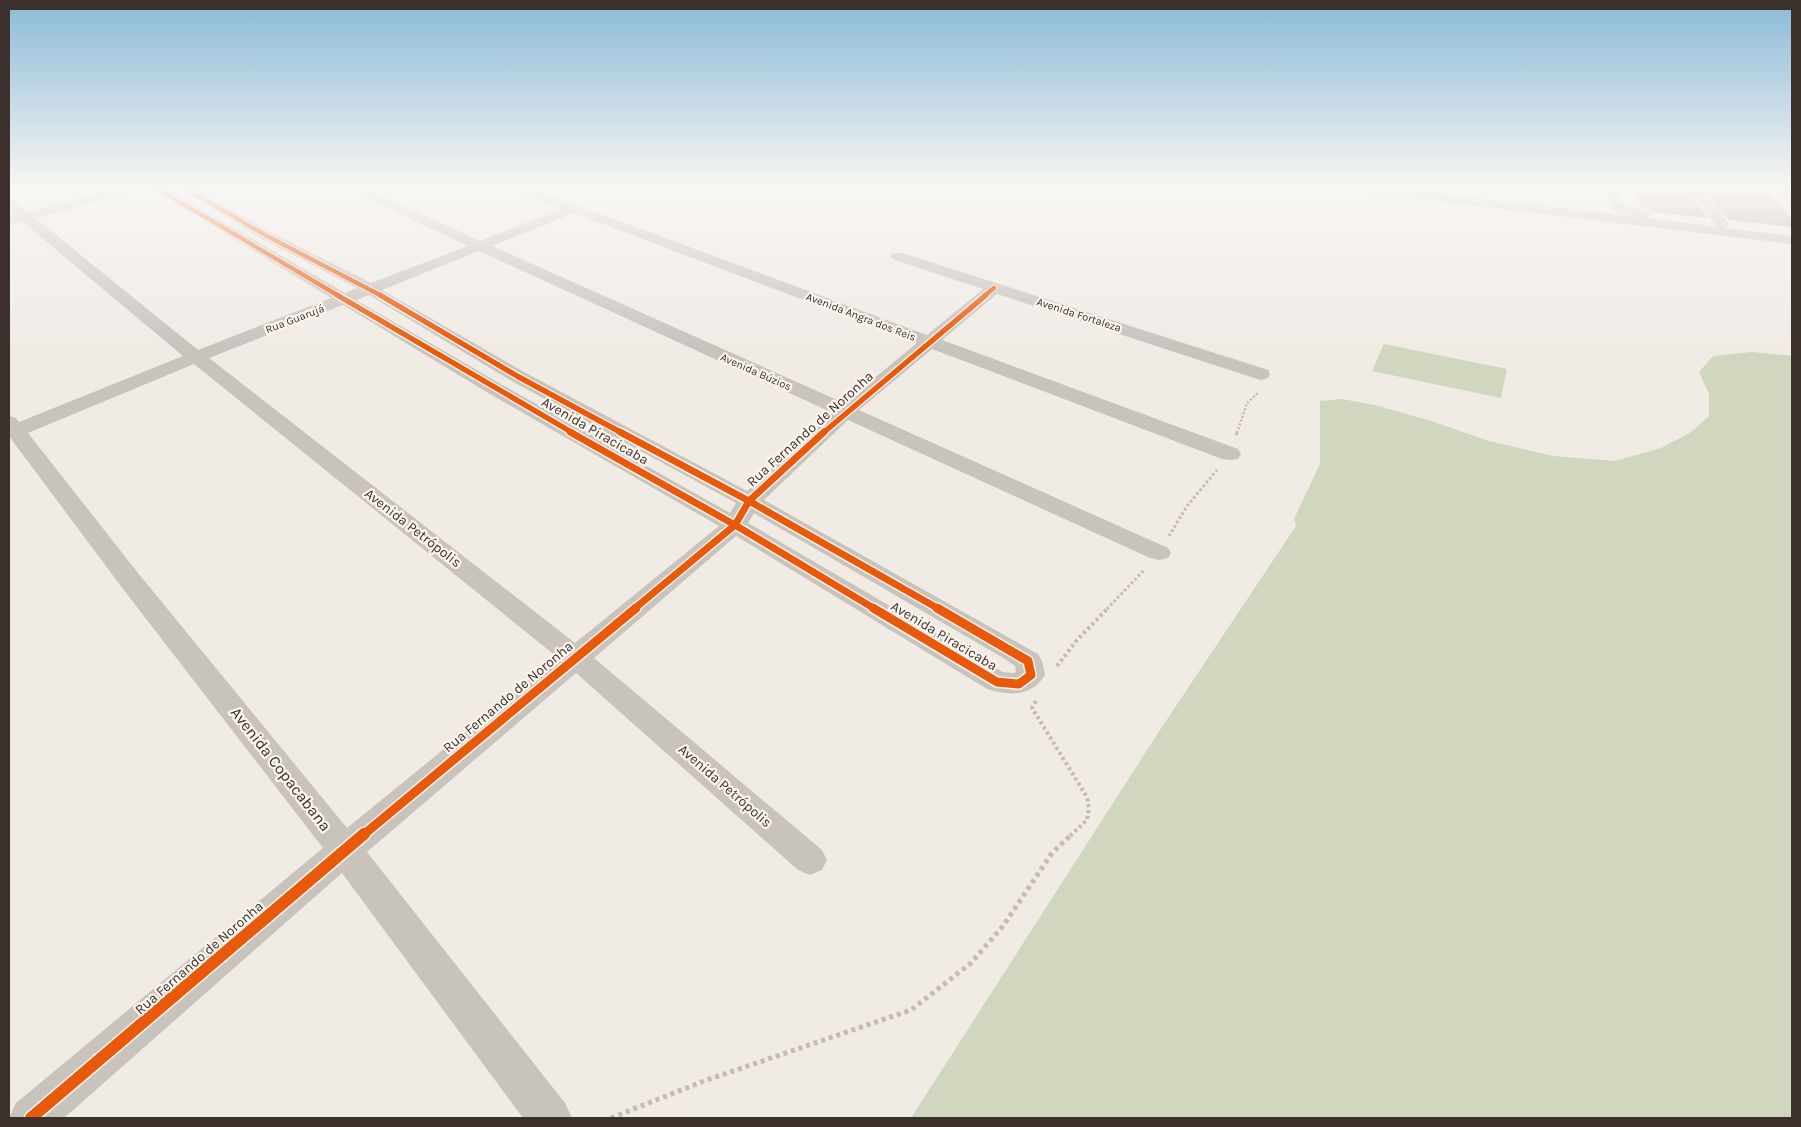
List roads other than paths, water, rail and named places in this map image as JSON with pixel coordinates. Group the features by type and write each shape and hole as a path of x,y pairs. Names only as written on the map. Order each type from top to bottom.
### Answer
{"street":[{"name":"Avenida Petrópolis","path":"50,242 575,657 810,860"},
{"name":"Avenida Piracicaba","path":"248,242 492,387 742,513 1015,652 1028,661 1031,675 1019,684 997,682 742,513 370,289 278,242"},
{"name":"Avenida Búzios","path":"470,242 1159,554"},
{"name":"Rua Guarujá","path":"12,426 347,299 491,242"},
{"name":"Avenida Angra dos Reis","path":"660,242 1230,454"},
{"name":"Avenida Fortaleza","path":"897,256 1261,374"},
{"name":"Rua Fernando de Noronha","path":"31,1118 575,657 742,513 845,412 994,288"},
{"name":"Avenida Copacabana","path":"12,426 129,579 345,850 550,1118"}]}
